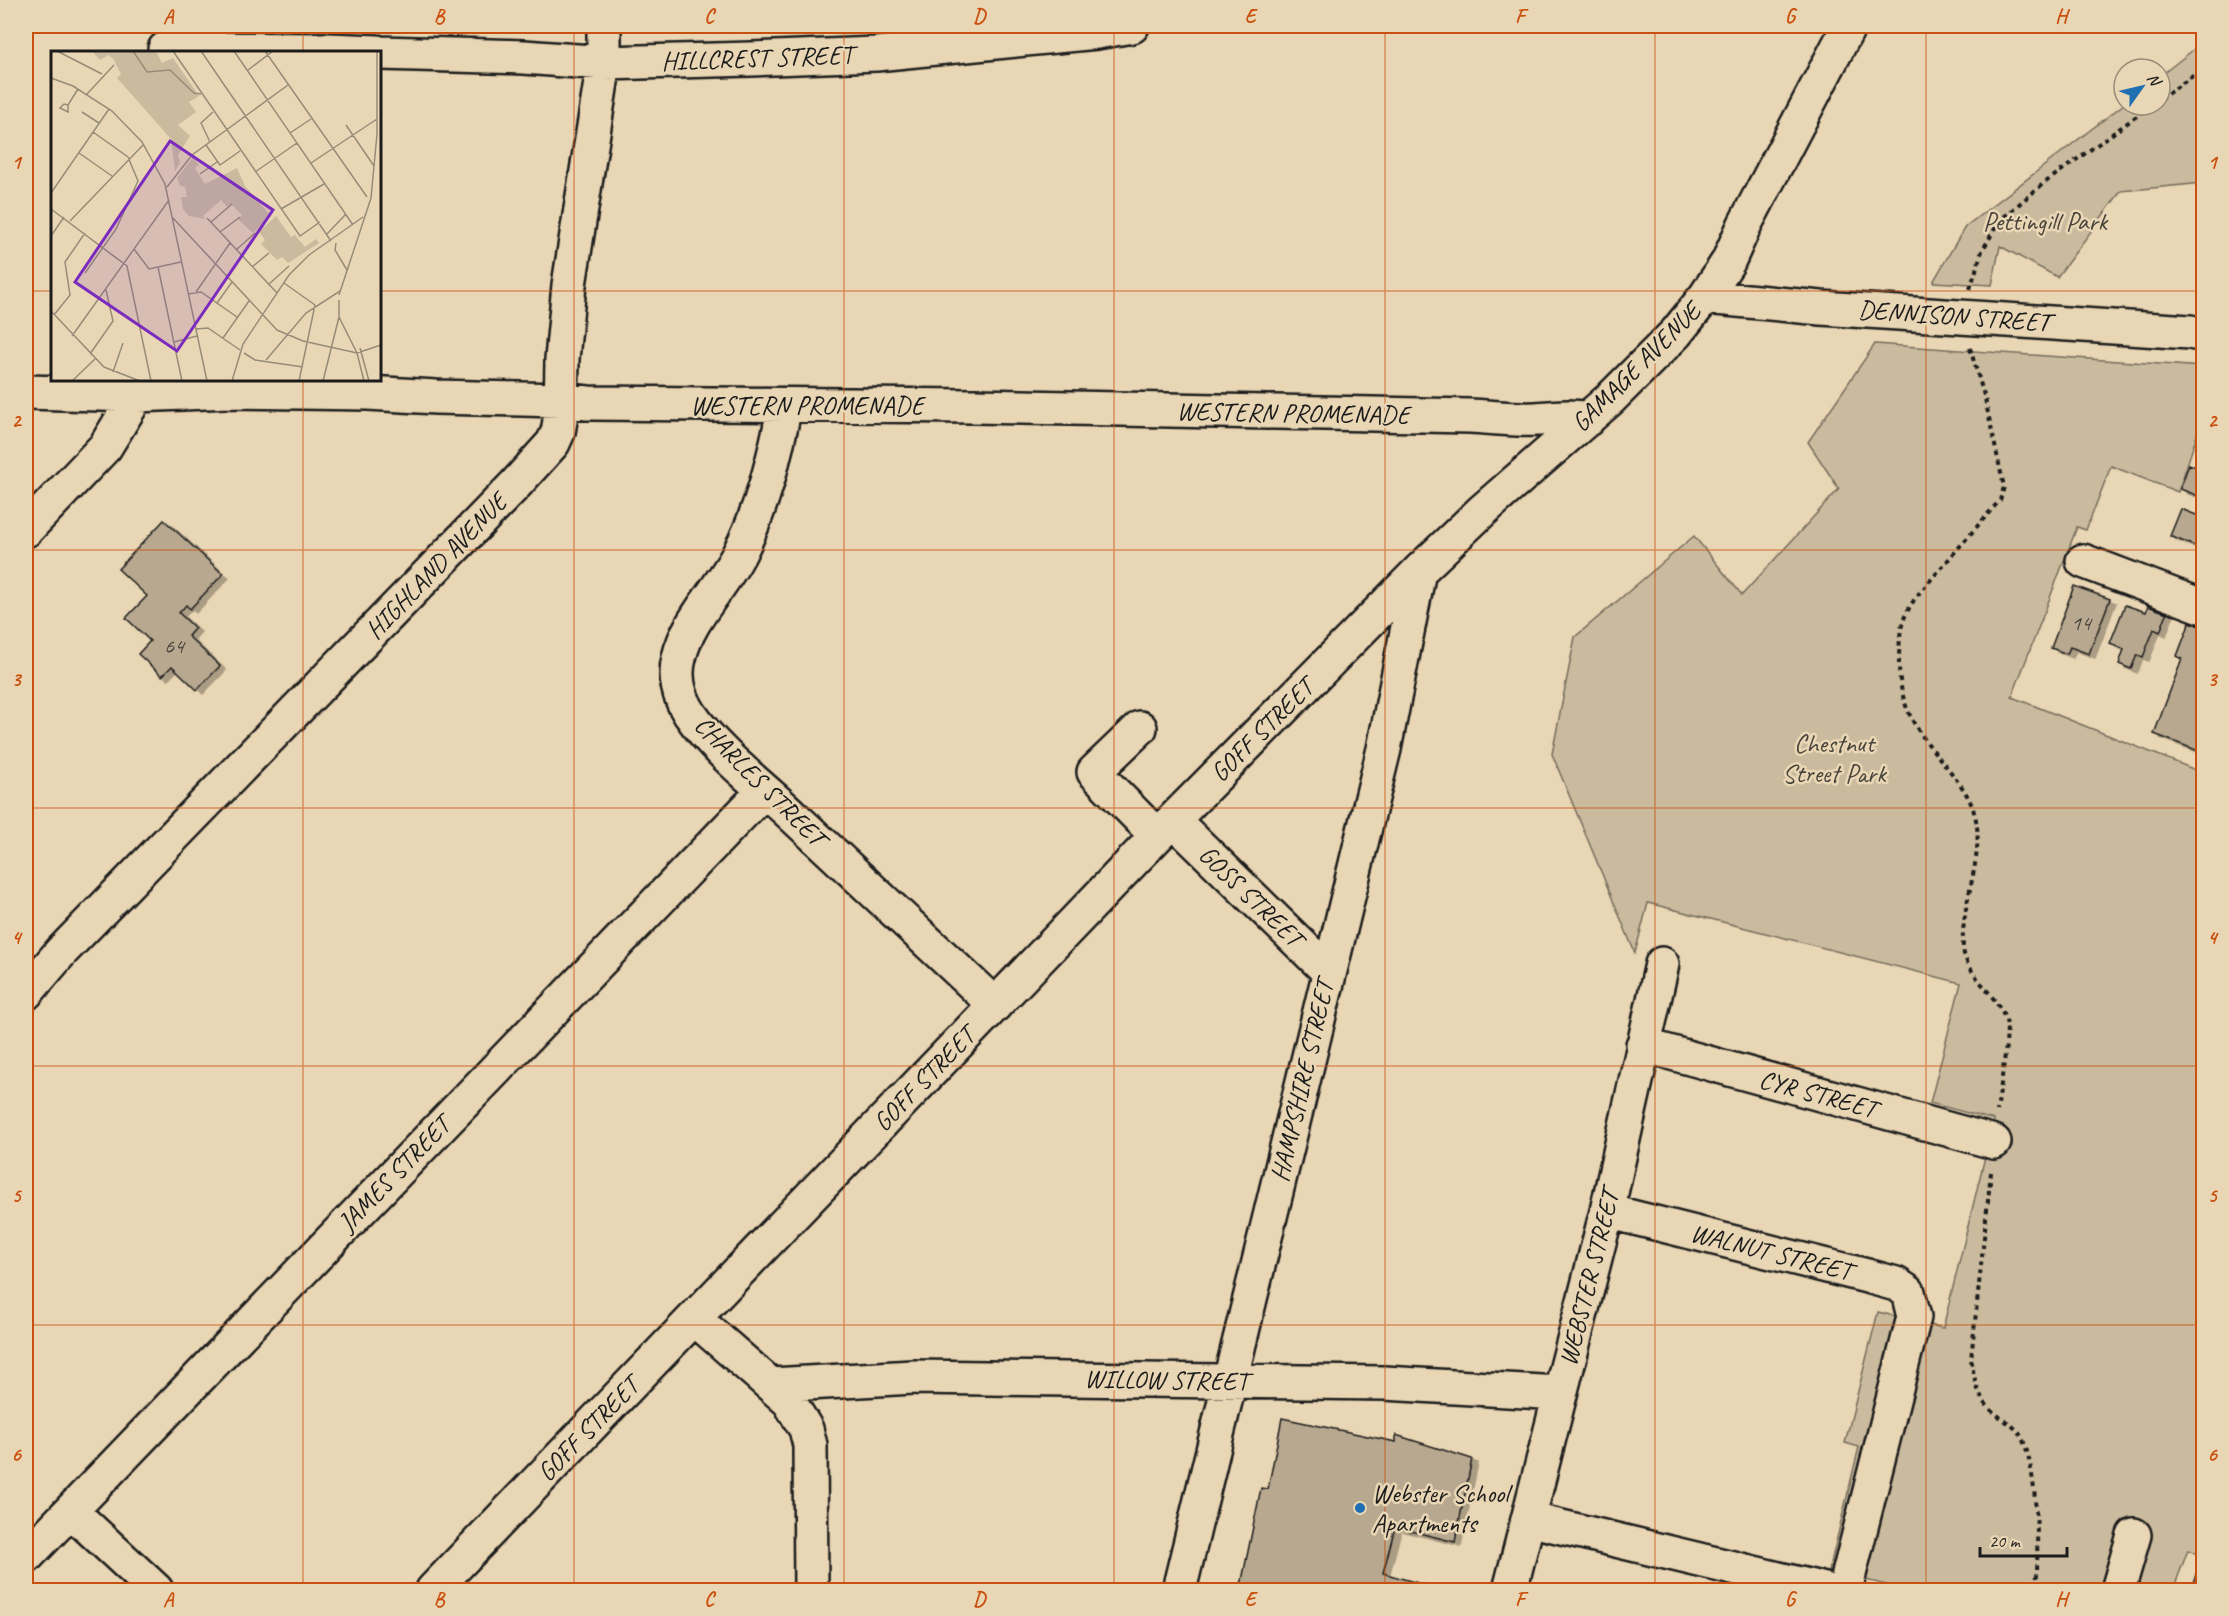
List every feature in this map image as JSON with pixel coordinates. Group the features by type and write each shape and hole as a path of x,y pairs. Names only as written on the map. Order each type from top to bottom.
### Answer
{"street":[{"name":"HIGHLAND AVENUE","path":"26,993 61,952 553,443 558,432 569,285 604,63 604,26"},
{"name":"HILLCREST STREET","path":"381,53 524,57 604,63 876,54 1097,32 1132,26"},
{"name":"GAMAGE AVENUE","path":"1419,571 1482,511 1611,399 1676,333 1705,297 1728,262 1745,224 1849,26"},
{"name":"HILLCREST STREET","path":"165,49 345,51"},
{"name":"DENNISON STREET","path":"1705,297 2204,334"},
{"name":"WESTERN PROMENADE","path":"26,392 137,395 230,391 561,400 588,403 974,406 1513,419 1538,419 1568,415 1588,419"},
{"path":"26,530 105,447 137,395"},
{"name":"CHARLES STREET","path":"785,405 768,483 740,551 723,582 690,628 678,658 677,685 682,700 691,715 710,737 764,791 995,1005"},
{"path":"2083,561 2204,607"},
{"name":"GOFF STREET","path":"433,1590 1165,828 1419,571"},
{"name":"HAMPSHIRE STREET","path":"1179,1590 1204,1479 1384,749 1419,571"},
{"name":"GOSS STREET","path":"1140,728 1094,772 1165,828 1328,971"},
{"name":"JAMES STREET","path":"26,1557 764,791"},
{"name":"WEBSTER STREET","path":"1510,1590 1607,1211 1662,963"},
{"name":"CYR STREET","path":"1643,1046 1994,1142"},
{"name":"WALNUT STREET","path":"1607,1211 1896,1284 1908,1292 1914,1317 1845,1590"},
{"path":"695,1319 789,1401 799,1414 806,1429 810,1445 811,1590"},
{"name":"WILLOW STREET","path":"772,1385 913,1377 1230,1380 1384,1383 1560,1393"},
{"path":"71,1511 156,1590"},
{"path":"1528,1519 1825,1590"},
{"path":"2118,1590 2134,1535"}],"path":[{"path":"2172,91 2204,68"},
{"path":"2036,1590 2038,1561 2032,1466 2019,1432 1989,1409 1976,1387 1971,1359 2007,1023 2000,1007 1983,983 1969,969 1963,951 1962,930 1976,860 1975,813 1964,788 1912,722 1904,705 1899,679 1900,624 1916,597 2000,500 2004,487 1985,399 1962,317 1982,250 2000,220 2043,184 2135,117"}],"green space":[{"name":"Pettingill Park","path":"2203,42 2203,183 2121,191 2057,277 2000,246 1992,285 1933,282 1965,227 2112,113 2112,117 2172,117 2172,67"},
{"name":"Chestnut Street Park","path":"1875,344 2203,367 2203,417 2178,492 2111,466 2086,530 2077,527 2012,697 2203,773 2204,1549 2201,1555 2188,1550 2173,1590 1907,1590 1829,1571 1859,1447 1845,1443 1878,1312 1943,1328 1994,1120 1930,1103 1961,983 1648,903 1635,953 1552,754 1575,637 1694,536 1742,595 1839,489 1808,442"}],"building":[{"path":"2189,464 2204,470 2204,498 2180,489"},
{"path":"2181,509 2204,518 2204,547 2199,548 2170,536"},
{"path":"164,520 223,574 190,609 186,605 179,613 195,628 188,636 220,666 197,690 172,666 162,676 138,654 150,641 126,618 147,596 118,569"},
{"path":"2074,586 2110,599 2089,654 2070,647 2067,654 2051,648"},
{"path":"2125,605 2146,612 2148,606 2167,613 2160,632 2154,629 2143,657 2137,655 2131,669 2119,664 2124,649 2110,643"},
{"path":"2190,622 2204,628 2204,753 2154,734 2182,659 2177,656"},
{"name":"Webster School Apartments","path":"1282,1418 1396,1442 1396,1435 1472,1459 1455,1542 1395,1527 1383,1573 1442,1590 1240,1590 1261,1488 1268,1489"},
{"path":"2199,1567 2204,1569 2204,1590 2190,1590"}],"place":[{"name":"Webster School Apartments","path":"1360,1508"}]}
